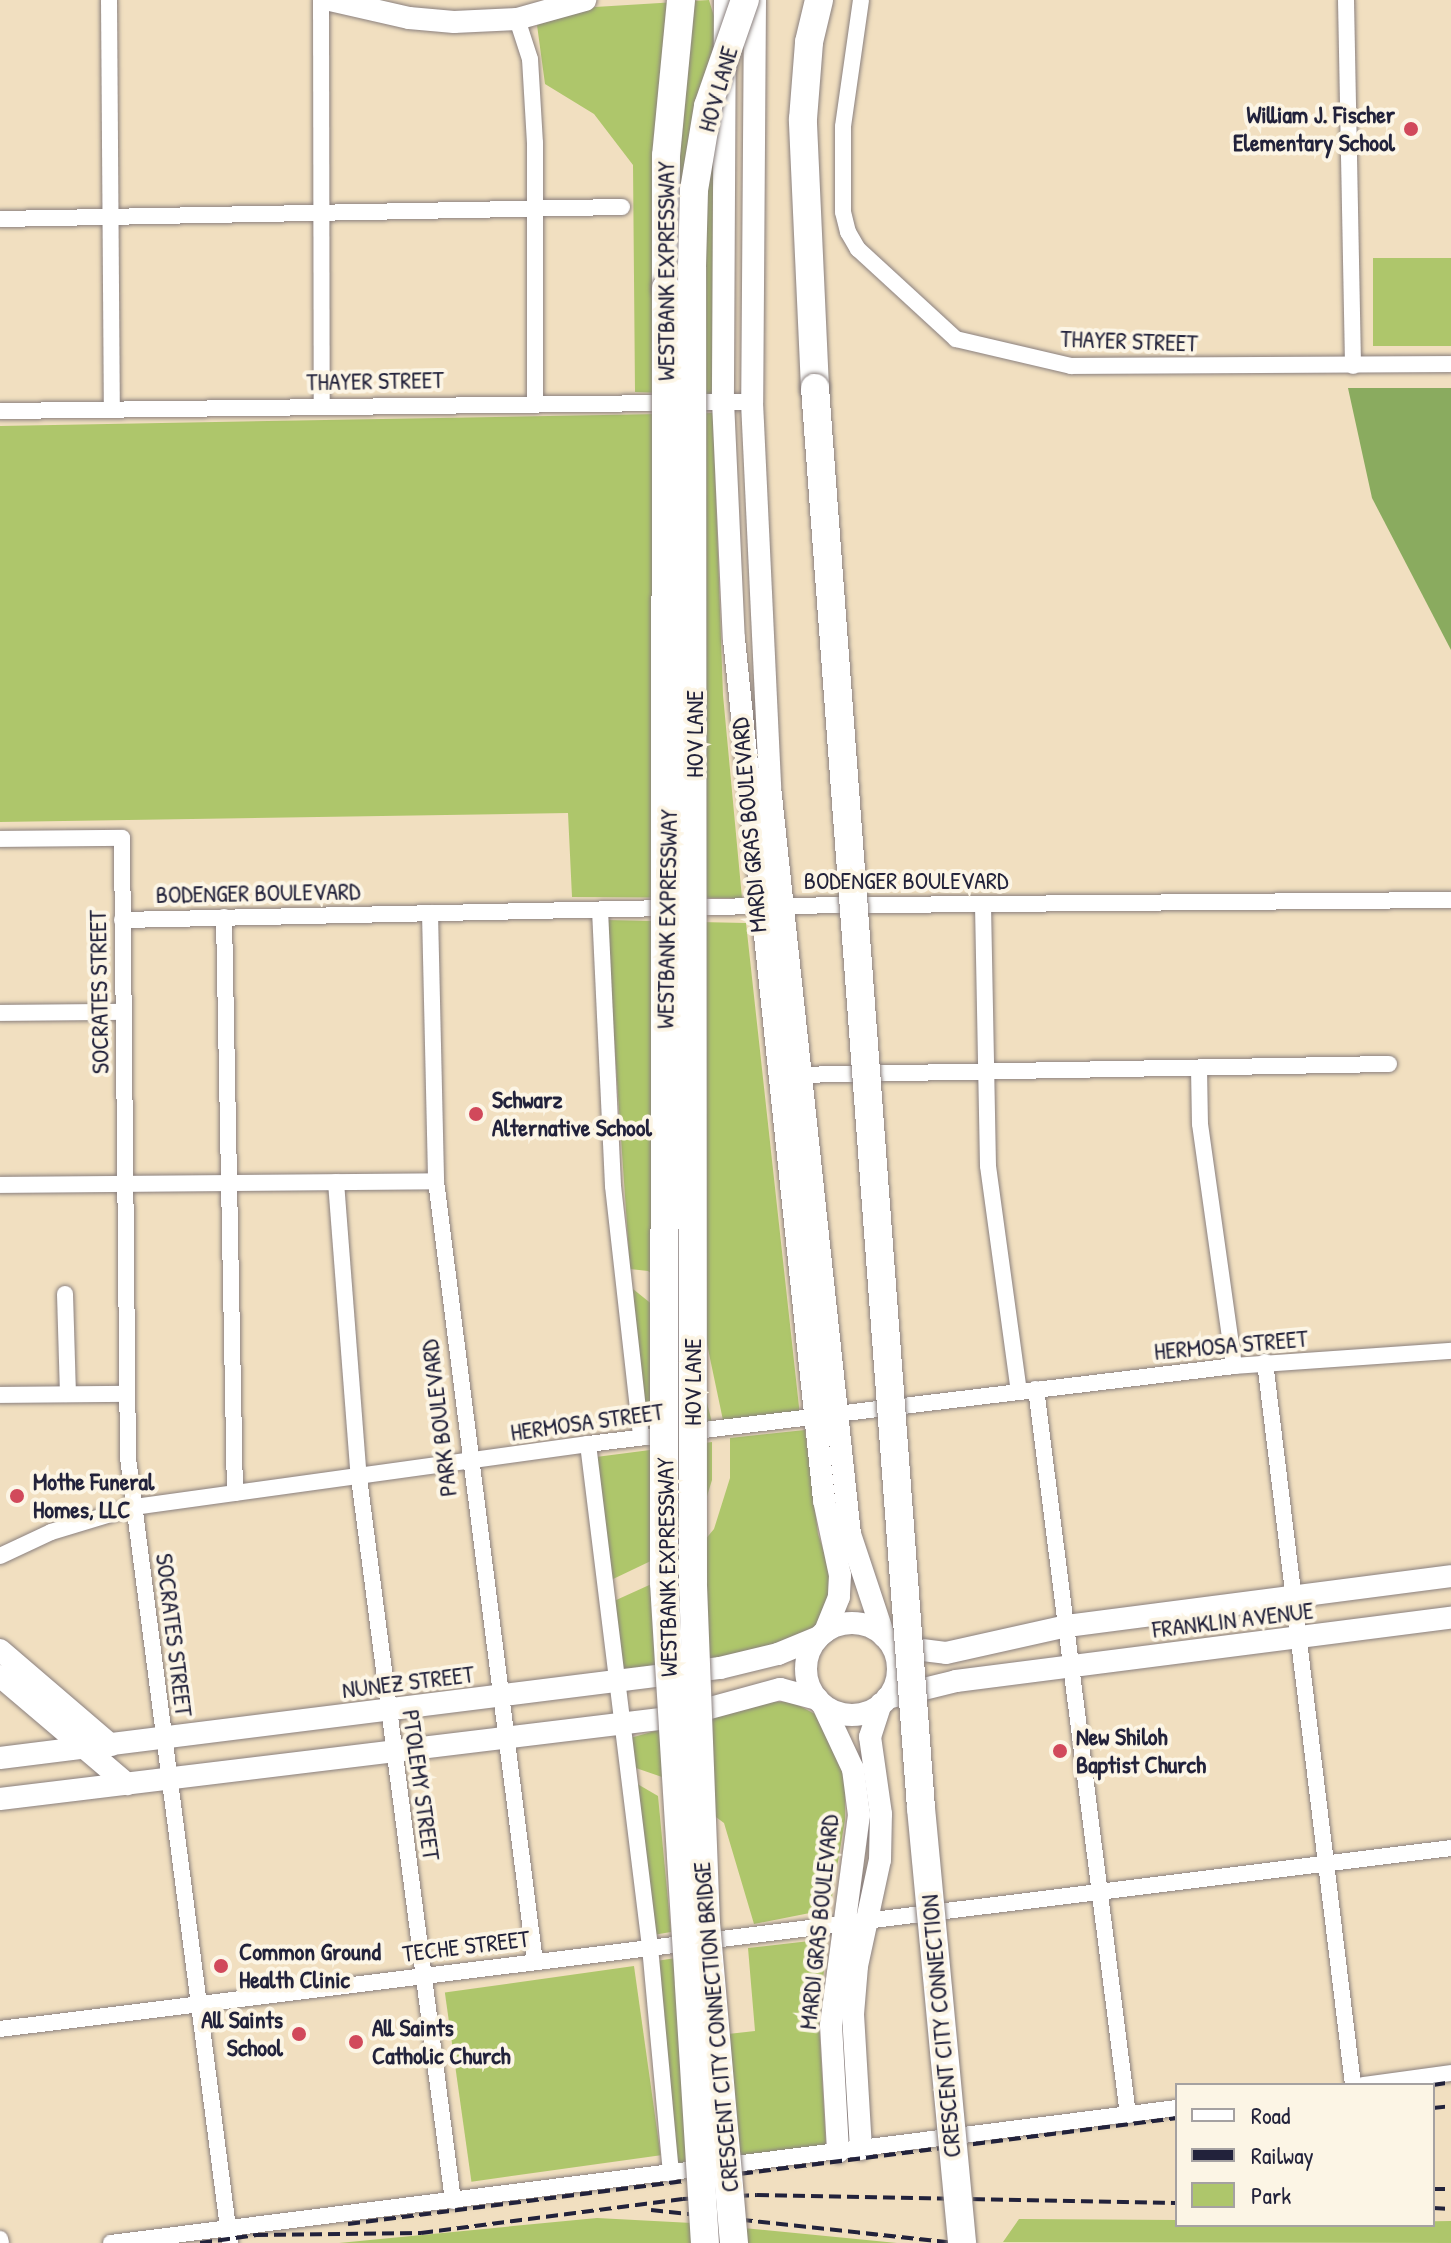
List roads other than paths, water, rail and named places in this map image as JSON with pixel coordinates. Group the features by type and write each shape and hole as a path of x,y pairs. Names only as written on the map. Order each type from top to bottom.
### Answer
{"highway":[{"name":"WESTBANK EXPRESSWAY","path":"681,0 666,156 669,750 664,1583 677,1838 705,2243"},
{"name":"HOV LANE","path":"701,1811 693,1582 692,267 694,190 708,106 745,0"},
{"name":"CRESCENT CITY CONNECTION","path":"819,0 809,42 803,193 921,1808 962,2243"},
{"name":"CRESCENT CITY CONNECTION BRIDGE","path":"701,1811 734,2243"}],"street":[{"path":"109,0 114,217 112,408"},
{"path":"321,0 324,213 322,407"},
{"path":"330,0 409,18 517,19 585,0"},
{"name":"MARDI GRAS BOULEVARD","path":"725,0 723,401 734,639 772,906 828,1417 850,1534 887,1639"},
{"name":"MARDI GRAS BOULEVARD","path":"755,0 752,402 772,906"},
{"name":"THAYER STREET","path":"861,0 843,127 843,212 848,232 858,249 956,339 1071,366 1451,364"},
{"path":"1346,0 1353,366"},
{"path":"517,19 530,59 535,402"},
{"path":"0,219 622,207"},
{"name":"THAYER STREET","path":"0,411 535,402 752,402"},
{"name":"SOCRATES STREET","path":"0,839 122,838 127,1394 134,1507 229,2235"},
{"name":"BODENGER BOULEVARD","path":"122,920 772,906 1451,900"},
{"path":"983,905 988,1166 1067,1626 1128,2115"},
{"path":"600,910 613,1186 641,1437"},
{"name":"PARK BOULEVARD","path":"430,913 436,1181 469,1463 535,1962"},
{"path":"224,917 235,1493"},
{"path":"0,1013 123,1012"},
{"path":"790,1075 1389,1064"},
{"path":"1199,1068 1200,1124 1234,1366"},
{"path":"0,1185 436,1181"},
{"name":"PTOLEMY STREET","path":"336,1182 359,1478 453,2201"},
{"path":"65,1294 68,1394"},
{"name":"HERMOSA STREET","path":"0,1556 51,1532 134,1507 641,1437 828,1417 1028,1390 1265,1362 1380,1359 1451,1351"},
{"path":"1265,1362 1353,2083"},
{"path":"0,1395 127,1394"},
{"name":"MARDI GRAS BOULEVARD","path":"822,1634 841,1587 824,1500 828,1417"},
{"path":"588,1444 650,1947 671,2174"},
{"name":"FRANKLIN AVENUE","path":"1067,1626 1451,1576"},
{"name":"FRANKLIN AVENUE","path":"884,1701 938,1683 1451,1618"},
{"path":"821,1702 806,1672 822,1634 854,1623 905,1650 946,1653 1067,1626"},
{"name":"NUNEZ STREET","path":"0,1758 163,1740 738,1664 822,1634"},
{"path":"0,1799 688,1714 780,1689 851,1715 884,1701 897,1675 887,1639"},
{"path":"0,1650 111,1745"},
{"path":"0,1676 127,1784"},
{"name":"MARDI GRAS BOULEVARD","path":"861,2149 853,2014 867,1919 880,1860 881,1814 870,1737 884,1701"},
{"name":"MARDI GRAS BOULEVARD","path":"821,1702 846,1746 856,1790 855,1867 843,1922 831,2025 838,2152"},
{"name":"TECHE STREET","path":"0,2029 1451,1848"},
{"path":"1378,2083 1451,2073"},
{"path":"111,2243 229,2235 453,2201 1175,2108"}],"railway":[{"path":"1435,2085 1451,2082"},
{"path":"1435,2108 1451,2106"},
{"path":"348,2224 1175,2118"},
{"path":"1435,2189 1451,2189"},
{"path":"200,2243 256,2235 421,2233 683,2199 757,2195 1175,2203"},
{"path":"1435,2208 1451,2209"},
{"path":"651,2210 953,2243"}],"place":[{"name":"William J. Fischer Elementary School","path":"1411,129"},
{"name":"Schwarz Alternative School","path":"476,1114"},
{"name":"Mothe Funeral Homes, LLC","path":"17,1496"},
{"name":"New Shiloh Baptist Church","path":"1060,1751"},
{"name":"Common Ground Health Clinic","path":"221,1966"},
{"name":"All Saints School","path":"299,2034"},
{"name":"All Saints Catholic Church","path":"356,2042"}]}
